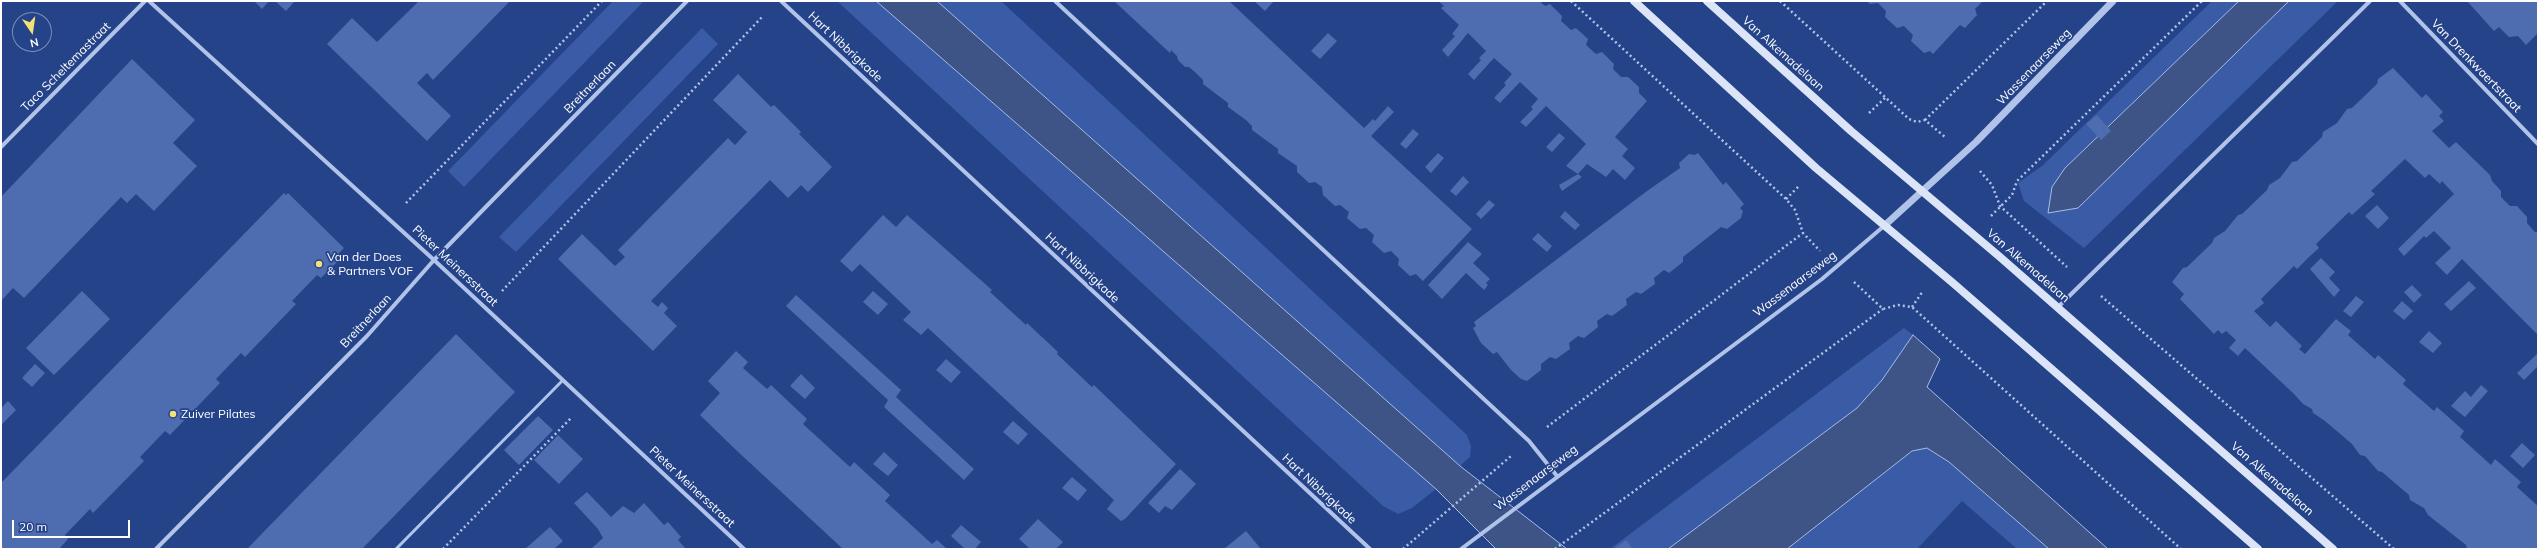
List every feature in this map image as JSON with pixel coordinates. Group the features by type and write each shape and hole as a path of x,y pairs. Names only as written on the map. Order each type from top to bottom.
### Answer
{"main road":[{"path":"1634,1 1816,168 1953,283 2258,549"},
{"name":"Van Alkemadelaan","path":"1707,1 1851,131 2057,308 2333,549"}],"street":[{"name":"Taco Scheltemastraat","path":"1,147 145,1"},
{"name":"Pieter Meinersstraat","path":"148,1 434,260 744,549"},
{"name":"Breitnerlaan","path":"156,549 367,336 434,260 687,1"},
{"name":"Hart Nibbrigkade","path":"781,1 1370,549"},
{"path":"1056,1 1529,441 1557,476"},
{"name":"Wassenaarseweg","path":"1461,549 1838,267 1963,154 2113,1"},
{"path":"2057,308 2082,281 2370,1"},
{"name":"Van Drenkwaertstraat","path":"2400,1 2538,144"}],"lane":[{"path":"396,549 563,380"}],"path":[{"path":"390,220 602,1"},
{"path":"1572,1 1786,199 1795,210 1803,234 1883,309"},
{"path":"1780,1 1909,119 1917,122 1925,120 2047,1"},
{"path":"2000,206 2012,195 2017,181 2202,1"},
{"path":"485,308 766,13"},
{"path":"1925,120 1963,154 1992,185 2000,206 2082,281 2394,549"},
{"path":"1403,549 1443,513 1529,441 1803,234"},
{"path":"1555,549 1883,309 1898,305 1912,307 2181,549"},
{"path":"443,549 586,402"}],"shaded area":[{"path":"613,1 644,1 464,187 448,171"},
{"path":"837,1 876,1 1436,489 1412,508 1398,514 1383,506"},
{"path":"876,1 937,1 1460,466 1567,549 1496,549 1436,489"},
{"path":"937,1 1001,1 1467,435 1471,446 1470,457 1460,466"},
{"path":"2212,1 2239,1 2065,168 2062,209 2070,209 2289,1 2338,1 2084,248 2024,201 2018,183 2042,166"},
{"path":"2239,1 2289,1 2078,208 2048,213 2052,187 2065,168"},
{"path":"702,28 718,44 516,252 499,237"},
{"path":"1904,328 1913,335 1882,380 1857,408 1668,549 1610,549"},
{"path":"1913,335 1940,359 1927,387 2108,549 2049,549 1949,462 1927,448 1912,451 1787,549 1668,549 1857,408 1882,380"},
{"path":"1927,448 1949,462 2049,549 2017,549 1962,501 1917,549 1787,549 1912,451"}],"building":[{"path":"254,1 269,1 262,9"},
{"path":"275,1 295,1 286,11"},
{"path":"419,1 510,1 433,80 427,73 417,83 451,116 427,141 327,44 352,18 377,42"},
{"path":"1114,1 1229,1 1364,128 1373,119 1375,121 1388,106 1394,112 1371,136 1472,229 1423,281 1416,274 1410,276 1398,265 1399,259 1391,251 1384,253 1372,242 1374,235 1366,228 1360,229 1347,218 1349,212 1340,205 1335,206 1323,195 1322,187 1315,182 1309,183 1297,172 1297,166 1278,153 1278,149 1252,130 1252,126 1228,107 1228,103 1203,84 1203,80 1196,73 1189,67 1185,67 1171,50 1170,53"},
{"path":"1254,1 1274,1 1265,11"},
{"path":"1438,1 1539,1 1545,6 1550,4 1562,16 1561,21 1571,30 1576,28 1588,39 1586,45 1596,54 1602,52 1614,64 1613,69 1621,77 1628,77 1639,87 1639,93 1647,101 1615,137 1628,149 1622,156 1635,168 1625,180 1613,169 1606,177 1587,164 1578,174 1566,166 1586,144 1546,106 1526,127 1520,122 1533,109 1531,107 1538,99 1520,82 1500,103 1494,98 1506,85 1504,83 1512,74 1494,58 1474,80 1468,74 1481,60 1479,58 1486,51 1468,33 1448,57 1442,50 1455,36 1452,34 1459,25 1441,8 1444,6"},
{"path":"1867,1 1983,1 1975,9 1977,15 1965,28 1960,25 1933,54 1930,51 1924,53 1911,41 1913,35 1904,26 1897,28 1885,17 1886,11 1878,3 1870,4"},
{"path":"2467,1 2538,1 2538,33 2526,45 2518,36 2509,37 2499,27 2494,31"},
{"path":"1328,33 1337,41 1320,59 1311,51"},
{"path":"132,59 195,120 173,143 197,166 154,211 136,194 127,203 121,197 24,298 13,288 1,301 1,197"},
{"path":"2393,68 2422,98 2426,94 2443,112 2439,116 2444,121 2432,131 2449,148 2456,142 2490,175 2492,181 2501,191 2501,197 2510,206 2517,206 2527,217 2527,223 2535,232 2538,232 2538,335 2462,259 2447,275 2435,263 2451,248 2434,231 2426,238 2424,236 2404,256 2398,249 2454,194 2442,181 2440,184 2429,174 2425,178 2405,159 2371,191 2375,194 2352,215 2349,212 2316,244 2319,248 2297,269 2294,266 2261,299 2264,303 2254,311 2270,327 2276,321 2302,346 2299,349 2305,354 2336,319 2351,331 2348,335 2375,359 2378,355 2406,380 2403,384 2434,411 2437,407 2464,431 2460,437 2491,465 2495,459 2521,482 2517,487 2538,506 2538,549 2467,549 2466,545 2428,515 2424,508 2410,500 2409,495 2382,472 2378,471 2365,456 2360,455 2352,444 2325,421 2313,413 2312,409 2303,404 2245,348 2238,356 2229,348 2236,340 2226,331 2222,334 2218,330 2214,334 2180,299 2184,294 2172,282 2183,268 2187,267 2212,243 2214,238 2225,231 2238,215 2242,214 2267,190 2269,185 2280,178 2292,162 2297,161 2322,137 2323,132 2337,123 2347,109 2352,108 2377,84 2378,79"},
{"path":"738,74 771,107 774,105 801,132 799,134 832,167 808,192 801,185 788,198 770,180 651,301 658,307 662,302 668,308 664,313 677,326 653,351 558,259 582,234 615,266 625,257 618,250 728,138 735,145 747,132 713,100"},
{"path":"2097,115 2111,131 2101,140 2086,124"},
{"path":"1413,129 1419,134 1406,149 1400,144"},
{"path":"1559,133 1565,138 1552,152 1546,147"},
{"path":"1438,153 1444,158 1431,173 1425,167"},
{"path":"1698,153 1723,185 1726,182 1744,204 1740,208 1743,211 1741,218 1727,229 1721,227 1683,257 1683,262 1669,273 1664,270 1654,278 1655,284 1641,294 1636,292 1626,299 1627,305 1612,316 1607,314 1597,321 1598,327 1584,338 1578,336 1569,343 1570,349 1556,359 1550,357 1541,364 1541,370 1527,381 1521,379 1511,370 1497,352 1493,354 1481,343 1473,328 1476,326 1474,322 1647,191 1680,168 1679,163 1689,154 1695,155"},
{"path":"1578,174 1582,177 1562,191 1559,185"},
{"path":"1463,176 1469,182 1456,196 1450,191"},
{"path":"284,193 286,195 288,193 344,248 338,254 341,258 321,278 317,275 292,301 296,304 245,357 241,353 216,379 220,383 170,435 165,431 140,457 144,461 93,513 90,509 65,535 68,539 59,549 1,549 1,483"},
{"path":"1489,200 1495,205 1481,219 1476,214"},
{"path":"2377,205 2389,218 2378,229 2365,216"},
{"path":"1565,211 1580,225 1575,230 1560,217"},
{"path":"883,215 896,227 907,215 992,290 990,292 1026,325 1027,323 1058,352 1057,354 1092,387 1094,385 1176,464 1125,519 1121,521 1107,509 1114,500 928,328 921,335 903,320 911,312 860,264 852,272 840,261"},
{"path":"1538,233 1552,246 1547,252 1532,239"},
{"path":"1468,242 1482,254 1473,263 1490,279 1486,283 1488,285 1484,290 1466,273 1442,299 1428,285"},
{"path":"2321,258 2335,272 2329,278 2340,290 2334,297 2310,269"},
{"path":"2469,281 2476,288 2451,311 2444,304"},
{"path":"2412,285 2422,295 2414,303 2404,292"},
{"path":"82,291 110,319 54,375 26,348"},
{"path":"873,291 888,304 878,315 863,302"},
{"path":"796,295 901,390 896,397 974,469 964,480 884,407 888,400 786,306"},
{"path":"2356,296 2364,302 2351,317 2343,311"},
{"path":"2402,301 2413,311 2404,320 2393,311"},
{"path":"2429,331 2442,343 2433,353 2419,342"},
{"path":"456,334 515,392 362,549 247,549"},
{"path":"736,351 748,362 743,368 767,389 771,385 807,419 803,424 850,467 854,462 890,495 885,501 932,544 937,540 947,549 843,549 736,450 700,415 720,393 708,381"},
{"path":"2538,353 2538,366 2524,380 2517,373"},
{"path":"946,359 961,372 951,383 936,370"},
{"path":"35,364 45,373 32,387 22,378"},
{"path":"801,374 815,388 805,399 790,386"},
{"path":"2481,385 2488,391 2465,417 2451,406 2465,391 2471,397"},
{"path":"8,401 16,410 1,425 1,408"},
{"path":"538,416 553,430 519,465 504,450"},
{"path":"1013,421 1028,434 1018,445 1003,432"},
{"path":"558,435 583,459 559,484 534,460"},
{"path":"2522,443 2535,455 2523,468 2510,456"},
{"path":"884,452 898,465 888,476 873,464"},
{"path":"1180,469 1196,484 1172,510 1165,506 1159,513 1148,503"},
{"path":"1072,477 1087,490 1078,501 1062,488"},
{"path":"587,492 611,517 623,506 634,513 644,503 664,525 668,522 681,537 678,540 686,549 591,549 603,538 598,529 574,503"},
{"path":"1038,519 1063,542 1056,549 1030,549 1019,539"},
{"path":"961,525 981,542 975,549 965,549 951,536"},
{"path":"550,527 563,541 554,549 525,549"},
{"path":"1246,531 1261,549 1224,549"},
{"path":"1626,540 1633,549 1614,549"}],"place":[{"name":"Van der Does & Partners VOF","path":"319,264"},
{"name":"Zuiver Pilates","path":"173,414"}]}
